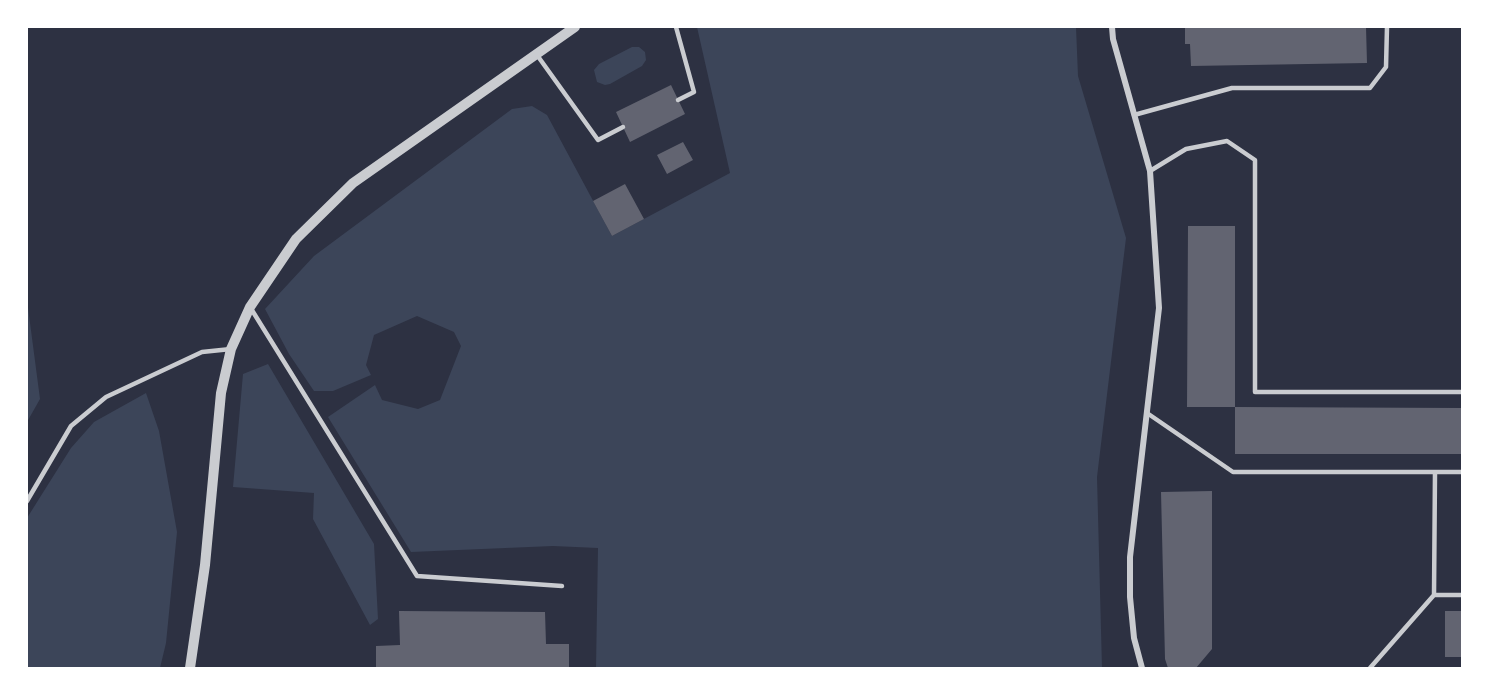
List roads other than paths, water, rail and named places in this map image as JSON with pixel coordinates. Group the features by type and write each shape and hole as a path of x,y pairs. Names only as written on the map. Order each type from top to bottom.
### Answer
{"street":[{"path":"190,668 206,565 221,393 231,349 250,307 296,239 353,183 575,27"},
{"path":"1112,27 1113,39 1150,171 1159,308 1130,557 1130,597 1134,638 1142,668"}],"lane":[{"path":"676,27 694,92 678,100"},
{"path":"1134,115 1232,88 1370,88 1386,67 1387,27"},
{"path":"536,53 598,140 623,127"},
{"path":"1150,171 1186,149 1227,141 1255,160 1255,392 1462,392"},
{"path":"250,307 417,576 562,586"},
{"path":"27,501 71,426 106,397 202,352 231,349"},
{"path":"1147,413 1233,472 1462,472"},
{"path":"1370,668 1434,595 1435,472"},
{"path":"1434,595 1462,595"}]}
